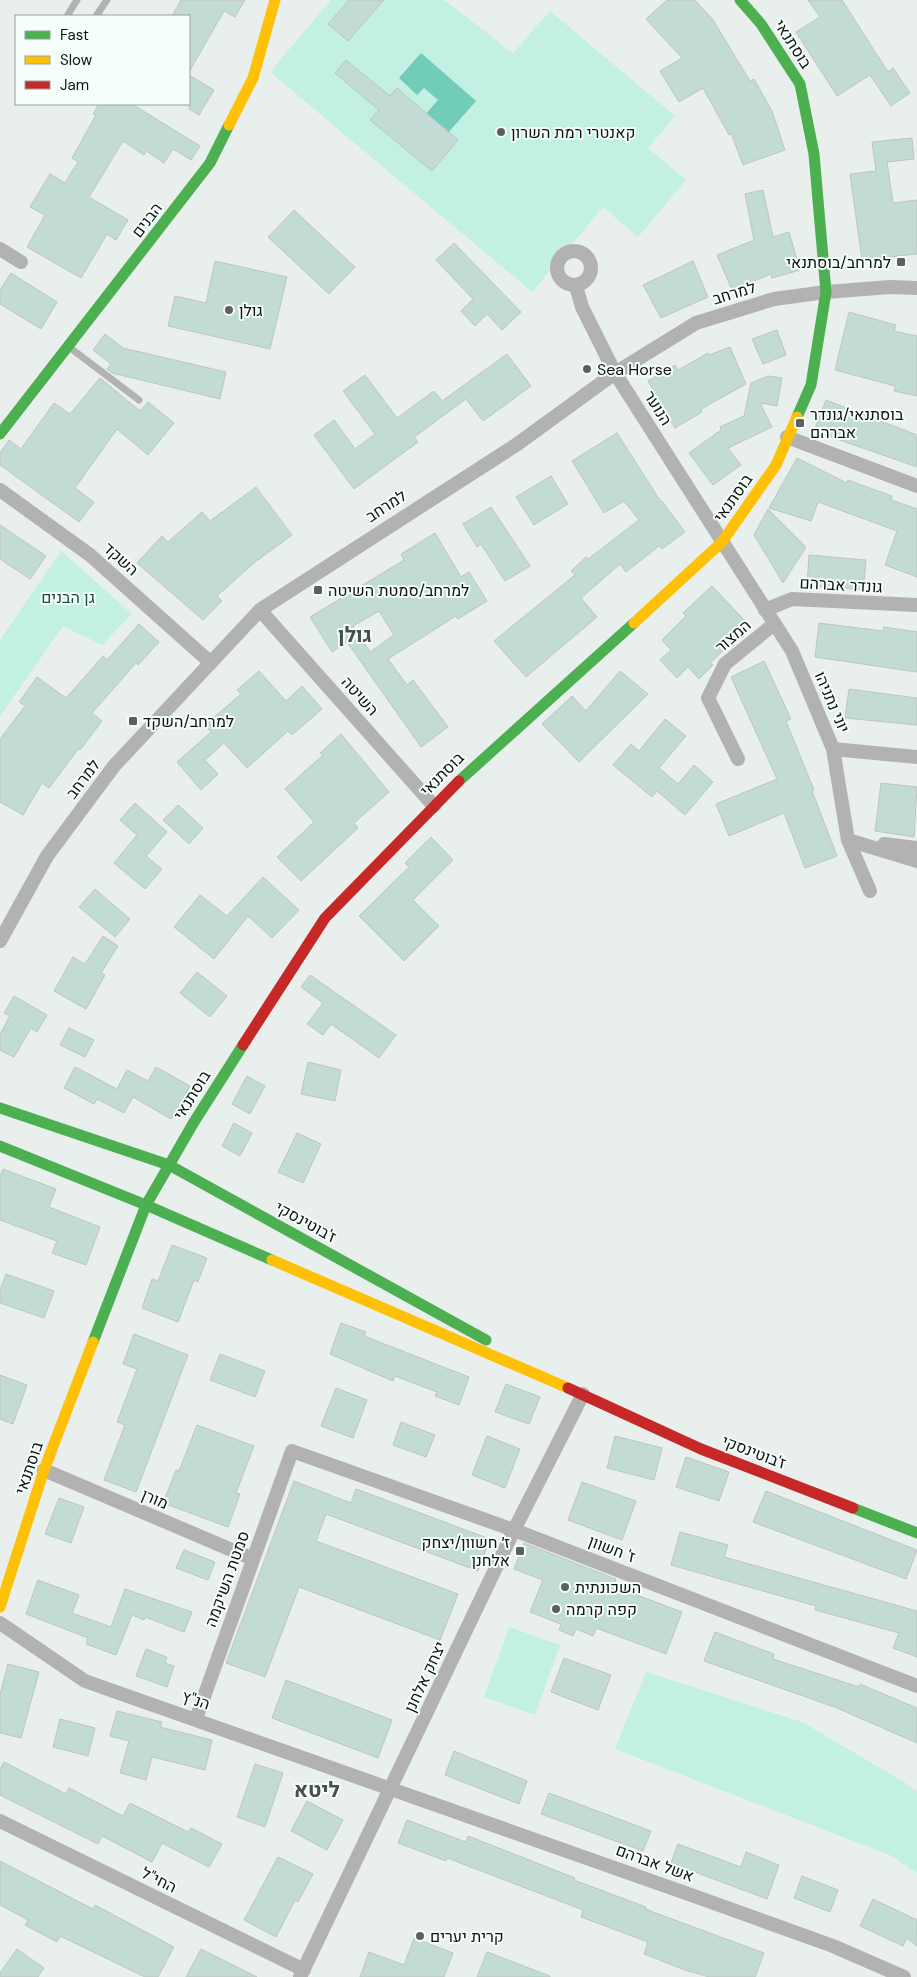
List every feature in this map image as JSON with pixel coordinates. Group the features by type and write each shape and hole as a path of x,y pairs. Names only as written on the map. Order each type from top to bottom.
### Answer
{"street":[{"name":"הבנים","path":"0,434 210,163 253,78 275,0"},
{"name":"בוסתנאי","path":"0,1607 44,1470 146,1205 168,1165 325,918 476,763 659,601 722,542 776,465 811,385 826,292 814,154 800,84 761,24 740,0"},
{"path":"0,249 21,262"},
{"name":"הנוער","path":"576,286 582,307 615,373 722,542"},
{"name":"למרחב","path":"0,941 47,856 109,774 260,610 516,444 615,373 696,323 774,299 826,292 890,287 917,288"},
{"path":"787,437 917,486"},
{"name":"השקד","path":"0,490 90,555 211,663"},
{"name":"יוני נתניהו","path":"722,542 792,651 833,749 848,840 870,891"},
{"name":"גונדר אברהם","path":"765,610 792,599 917,605"},
{"name":"השיטה","path":"260,610 434,806"},
{"name":"המצור","path":"738,759 708,698 725,664 774,624"},
{"path":"833,749 917,757"},
{"path":"848,840 917,848"},
{"path":"848,840 917,861"},
{"name":"ז'בוטינסקי","path":"0,1108 168,1165 583,1394"},
{"name":"ז'בוטינסקי","path":"0,1146 146,1205 583,1394 702,1449 917,1533"},
{"name":"יצחק אלחנן","path":"302,1973 514,1530 583,1394"},
{"name":"ז' חשוון","path":"292,1451 514,1530 917,1686"},
{"name":"סמטת השיקמה","path":"196,1719 292,1451"},
{"name":"מורן","path":"44,1470 253,1559"},
{"name":"הנ\"ץ","path":"0,1623 85,1681 392,1788"},
{"name":"אשל אברהם","path":"392,1788 833,1946 904,1977"},
{"name":"החי\"ל","path":"0,1821 302,1973"}],"lane":[{"path":"68,15 77,0"},
{"path":"97,15 107,0"},
{"path":"69,347 139,400"}],"green space":[{"name":"קאנטרי רמת השרון","path":"331,0 444,0 513,53 550,11 675,116 648,148 686,180 638,237 603,207 532,292 270,72"},
{"name":"גן הבנים","path":"61,551 132,614 102,645 63,626 0,716 0,640"},
{"path":"509,1627 560,1645 535,1715 484,1697"},
{"path":"646,1672 802,1722 904,1782 917,1792 917,1873 892,1856 615,1749"}],"shaded area":[{"path":"421,53 476,101 440,142 418,123 438,100 424,88 417,95 399,78"}],"building":[{"path":"181,0 245,0 235,17 224,11 190,70 190,15 173,15"},
{"path":"349,0 384,0 348,41 328,24"},
{"path":"667,0 695,0 713,20 750,81 754,79 772,111 785,150 743,165 731,133 729,135 703,88 679,102 660,71 682,58 646,19"},
{"path":"808,0 842,0 888,72 893,68 910,93 891,106 870,75 837,96 796,32 820,17"},
{"path":"346,60 390,96 397,88 458,140 432,171 370,120 379,110 335,73"},
{"path":"190,76 214,90 199,115 189,109"},
{"path":"98,105 134,105 200,146 191,160 173,149 164,163 146,151 144,155 123,141 89,197 128,220 116,240 107,234 81,278 27,247 45,215 30,207 50,174 65,183 78,162 72,158 96,115 93,114"},
{"path":"912,138 914,159 887,162 893,203 917,200 917,254 862,260 850,174 876,171 872,142"},
{"path":"763,190 773,237 789,232 800,270 772,278 771,274 732,290 717,255 754,240 745,194"},
{"path":"294,210 355,267 329,294 268,237"},
{"path":"454,243 521,312 502,330 487,314 475,326 461,311 473,299 436,260"},
{"path":"215,261 287,277 270,349 168,326 175,296 206,303"},
{"path":"693,261 708,297 661,318 643,285"},
{"path":"11,273 57,302 41,329 0,304 0,290"},
{"path":"849,312 896,325 894,331 917,336 917,396 894,391 895,386 835,370"},
{"path":"777,330 786,355 763,364 752,339"},
{"path":"105,334 123,348 226,372 220,399 112,373 107,369 111,364 93,350"},
{"path":"730,347 746,384 701,409 702,412 675,428 648,381 675,365 678,370 708,353 709,355"},
{"path":"507,354 531,386 483,421 466,399 414,437 418,442 354,489 314,435 334,420 355,449 375,434 343,391 365,375 397,418 434,391 442,401"},
{"path":"768,376 782,378 777,406 760,403 772,427 728,448 741,465 713,485 689,453 721,430 720,427 744,416 751,383"},
{"path":"100,378 140,411 148,402 174,423 148,455 117,429 75,488 94,502 79,522 0,465 0,453 9,440 21,449 54,403 70,414"},
{"path":"826,400 917,435 917,467 814,431"},
{"path":"617,433 661,502 685,532 662,549 659,546 626,572 620,564 581,598 597,617 526,677 494,641 575,575 571,571 586,557 588,559 639,520 624,501 604,513 572,461"},
{"path":"797,458 847,483 848,480 892,496 891,500 917,509 917,577 885,565 897,531 818,502 811,521 769,508"},
{"path":"551,476 568,504 534,525 516,497"},
{"path":"256,487 292,535 255,562 217,596 222,601 203,620 137,563 162,536 168,542 202,512 210,521"},
{"path":"491,507 530,566 505,581 481,544 477,547 463,524"},
{"path":"768,509 806,547 783,583 754,535"},
{"path":"0,525 46,556 30,579 0,559"},
{"path":"435,533 461,577 469,572 487,601 458,619 456,616 388,659 407,685 413,680 448,727 421,747 347,642 332,652 310,617 404,560 401,554","holes":["379,611 394,635 370,652 353,626"]},
{"path":"809,555 866,560 863,590 807,585"},
{"path":"712,586 750,626 710,663 713,665 699,679 688,667 677,678 660,660 671,650 662,640 686,616 683,613"},
{"path":"819,623 883,631 884,627 917,632 917,672 815,657"},
{"path":"139,624 159,642 138,665 136,663 92,713 102,721 80,750 79,748 49,788 42,783 23,815 0,802 0,739 25,706 19,702 37,677 66,698 103,656 107,660"},
{"path":"764,661 791,719 786,721 814,790 812,791 837,856 805,868 784,813 729,836 716,804 777,779 731,677"},
{"path":"259,671 286,701 302,686 322,709 292,735 288,731 247,768 224,743 205,760 218,774 201,790 177,762 211,732 205,725 241,694 237,690"},
{"path":"620,671 648,694 579,762 542,724 572,696 586,711"},
{"path":"849,689 917,698 917,725 845,718"},
{"path":"665,719 686,736 659,768 678,784 694,765 713,782 685,815 657,791 652,797 613,765 631,744 639,751"},
{"path":"341,734 389,792 354,823 358,828 301,881 277,857 314,822 285,789 323,755 320,753"},
{"path":"881,783 917,787 914,837 875,831"},
{"path":"135,803 167,832 146,856 162,869 145,889 114,863 137,835 120,820"},
{"path":"178,805 203,828 189,844 163,820"},
{"path":"431,837 453,860 413,900 439,926 404,961 359,916 409,867 405,863"},
{"path":"263,877 299,910 272,938 248,916 214,959 174,927 200,895 227,916"},
{"path":"95,889 130,919 115,937 79,907"},
{"path":"103,936 118,946 101,973 105,975 86,1009 54,991 73,957 85,964"},
{"path":"197,972 227,996 210,1017 180,993"},
{"path":"310,975 396,1035 379,1058 331,1024 323,1035 307,1024 323,1003 301,987"},
{"path":"14,996 47,1015 37,1032 31,1028 14,1057 0,1050 0,1034 10,1016 4,1013"},
{"path":"69,1028 94,1040 85,1057 60,1045"},
{"path":"308,1062 341,1070 335,1101 301,1094"},
{"path":"75,1067 117,1089 127,1070 148,1081 156,1067 190,1086 171,1119 133,1097 124,1113 97,1099 94,1104 64,1088"},
{"path":"247,1076 265,1086 250,1114 232,1104"},
{"path":"234,1123 252,1133 240,1156 222,1146"},
{"path":"297,1133 321,1144 303,1183 278,1172"},
{"path":"3,1169 56,1189 49,1207 100,1227 86,1265 52,1253 57,1241 0,1220 0,1176"},
{"path":"172,1245 207,1258 198,1282 194,1280 178,1322 142,1308 152,1279 158,1281"},
{"path":"6,1274 54,1291 44,1318 0,1303 0,1290"},
{"path":"341,1323 366,1332 364,1336 469,1377 459,1405 435,1396 437,1392 395,1376 393,1381 330,1354"},
{"path":"134,1334 188,1355 136,1492 104,1480 125,1425 117,1422 137,1369 123,1364"},
{"path":"220,1354 265,1371 255,1397 210,1380"},
{"path":"0,1375 27,1385 13,1424 0,1419"},
{"path":"506,1384 540,1397 529,1424 495,1412"},
{"path":"336,1388 367,1400 353,1438 321,1426"},
{"path":"401,1422 435,1435 426,1457 393,1445"},
{"path":"197,1425 254,1446 236,1493 240,1494 228,1527 163,1503 176,1470 179,1471"},
{"path":"487,1436 520,1449 505,1488 472,1475"},
{"path":"615,1436 662,1448 654,1480 607,1468"},
{"path":"686,1457 729,1472 719,1501 676,1487"},
{"path":"294,1481 351,1503 356,1489 490,1539 478,1571 326,1514 316,1541 458,1594 440,1640 299,1587 265,1677 226,1663"},
{"path":"582,1482 636,1501 622,1540 568,1520"},
{"path":"766,1491 917,1550 906,1579 753,1522"},
{"path":"59,1498 84,1507 71,1543 45,1534"},
{"path":"680,1532 728,1545 724,1557 917,1611 917,1657 893,1648 899,1633 815,1610 816,1606 671,1565"},
{"path":"524,1543 616,1579 613,1586 682,1612 666,1654 596,1628 593,1636 576,1629 573,1636 559,1630 561,1624 530,1612 543,1580 514,1569"},
{"path":"184,1550 215,1562 208,1580 176,1568"},
{"path":"38,1580 79,1595 72,1613 111,1627 125,1589 192,1612 184,1632 145,1617 144,1620 132,1615 116,1655 86,1644 88,1638 26,1614"},
{"path":"715,1632 774,1654 773,1659 859,1687 860,1684 917,1708 917,1743 837,1708 704,1661"},
{"path":"146,1649 167,1657 165,1663 174,1666 167,1687 136,1676"},
{"path":"564,1658 611,1675 598,1710 551,1692"},
{"path":"8,1664 39,1672 21,1738 0,1733 0,1694"},
{"path":"286,1680 392,1720 378,1758 272,1718"},
{"path":"117,1711 162,1722 160,1727 212,1740 205,1770 152,1757 146,1780 120,1773 129,1741 110,1736"},
{"path":"60,1719 95,1728 88,1756 53,1747"},
{"path":"454,1751 527,1781 519,1804 445,1775"},
{"path":"4,1762 66,1794 69,1788 123,1816 130,1803 188,1832 191,1828 222,1844 209,1867 162,1843 152,1862 102,1836 98,1844 0,1795 0,1769"},
{"path":"255,1764 283,1773 265,1827 237,1817"},
{"path":"549,1793 651,1831 643,1851 541,1814"},
{"path":"307,1801 343,1820 327,1850 291,1831"},
{"path":"407,1820 466,1842 468,1836 575,1878 574,1880 646,1907 645,1909 764,1953 755,1977 709,1977 644,1954 648,1942 581,1917 583,1910 447,1858 446,1861 398,1843"},
{"path":"678,1844 741,1867 746,1852 779,1865 767,1899 671,1863"},
{"path":"278,1857 313,1874 298,1902 295,1900 276,1937 244,1920"},
{"path":"0,1861 93,1909 95,1905 174,1947 158,1977 145,1977 60,1936 57,1942 25,1925 28,1920 0,1905"},
{"path":"802,1876 838,1890 830,1912 794,1898"},
{"path":"873,1899 917,1920 917,1946 907,1938 903,1946 860,1926"},
{"path":"414,1938 453,1953 444,1977 360,1977 369,1952 404,1965"},
{"path":"17,1949 44,1968 38,1977 0,1977 0,1973"},
{"path":"201,1949 257,1977 186,1977"},
{"path":"487,1952 550,1976 550,1977 477,1977"}],"traffic: fast":[{"path":"740,0 761,24 800,84 814,154 826,292 811,385 797,417"},
{"path":"0,434 210,163 229,125"},
{"path":"459,781 634,623"},
{"path":"93,1342 146,1205 194,1122 243,1045"},
{"path":"0,1108 169,1165 486,1340"},
{"path":"0,1146 146,1205 272,1260"},
{"path":"853,1508 917,1533"}],"traffic: slow":[{"path":"229,125 253,78 275,0"},
{"path":"634,623 722,542 776,465 797,417"},
{"path":"272,1260 568,1388"},
{"path":"0,1607 44,1470 93,1342"}],"traffic: jam":[{"path":"243,1045 325,918 459,781"},
{"path":"568,1388 701,1449 853,1508"}],"place":[{"name":"קאנטרי רמת השרון","path":"501,132"},
{"name":"למרחב/בוסתנאי","path":"901,262"},
{"name":"גולן","path":"229,310"},
{"name":"Sea Horse","path":"587,369"},
{"name":"בוסתנאי/גונדר אברהם","path":"800,423"},
{"name":"למרחב/סמטת השיטה","path":"318,590"},
{"name":"למרחב/השקד","path":"133,721"},
{"name":"ז׳ חשוון/יצחק אלחנן","path":"520,1551"},
{"name":"השכונתית","path":"565,1587"},
{"name":"קפה קרמה","path":"556,1609"},
{"name":"קרית יערים","path":"420,1936"}],"district":[{"name":"גולן","path":"355,635"},
{"name":"ליטא","path":"317,1790"}]}
